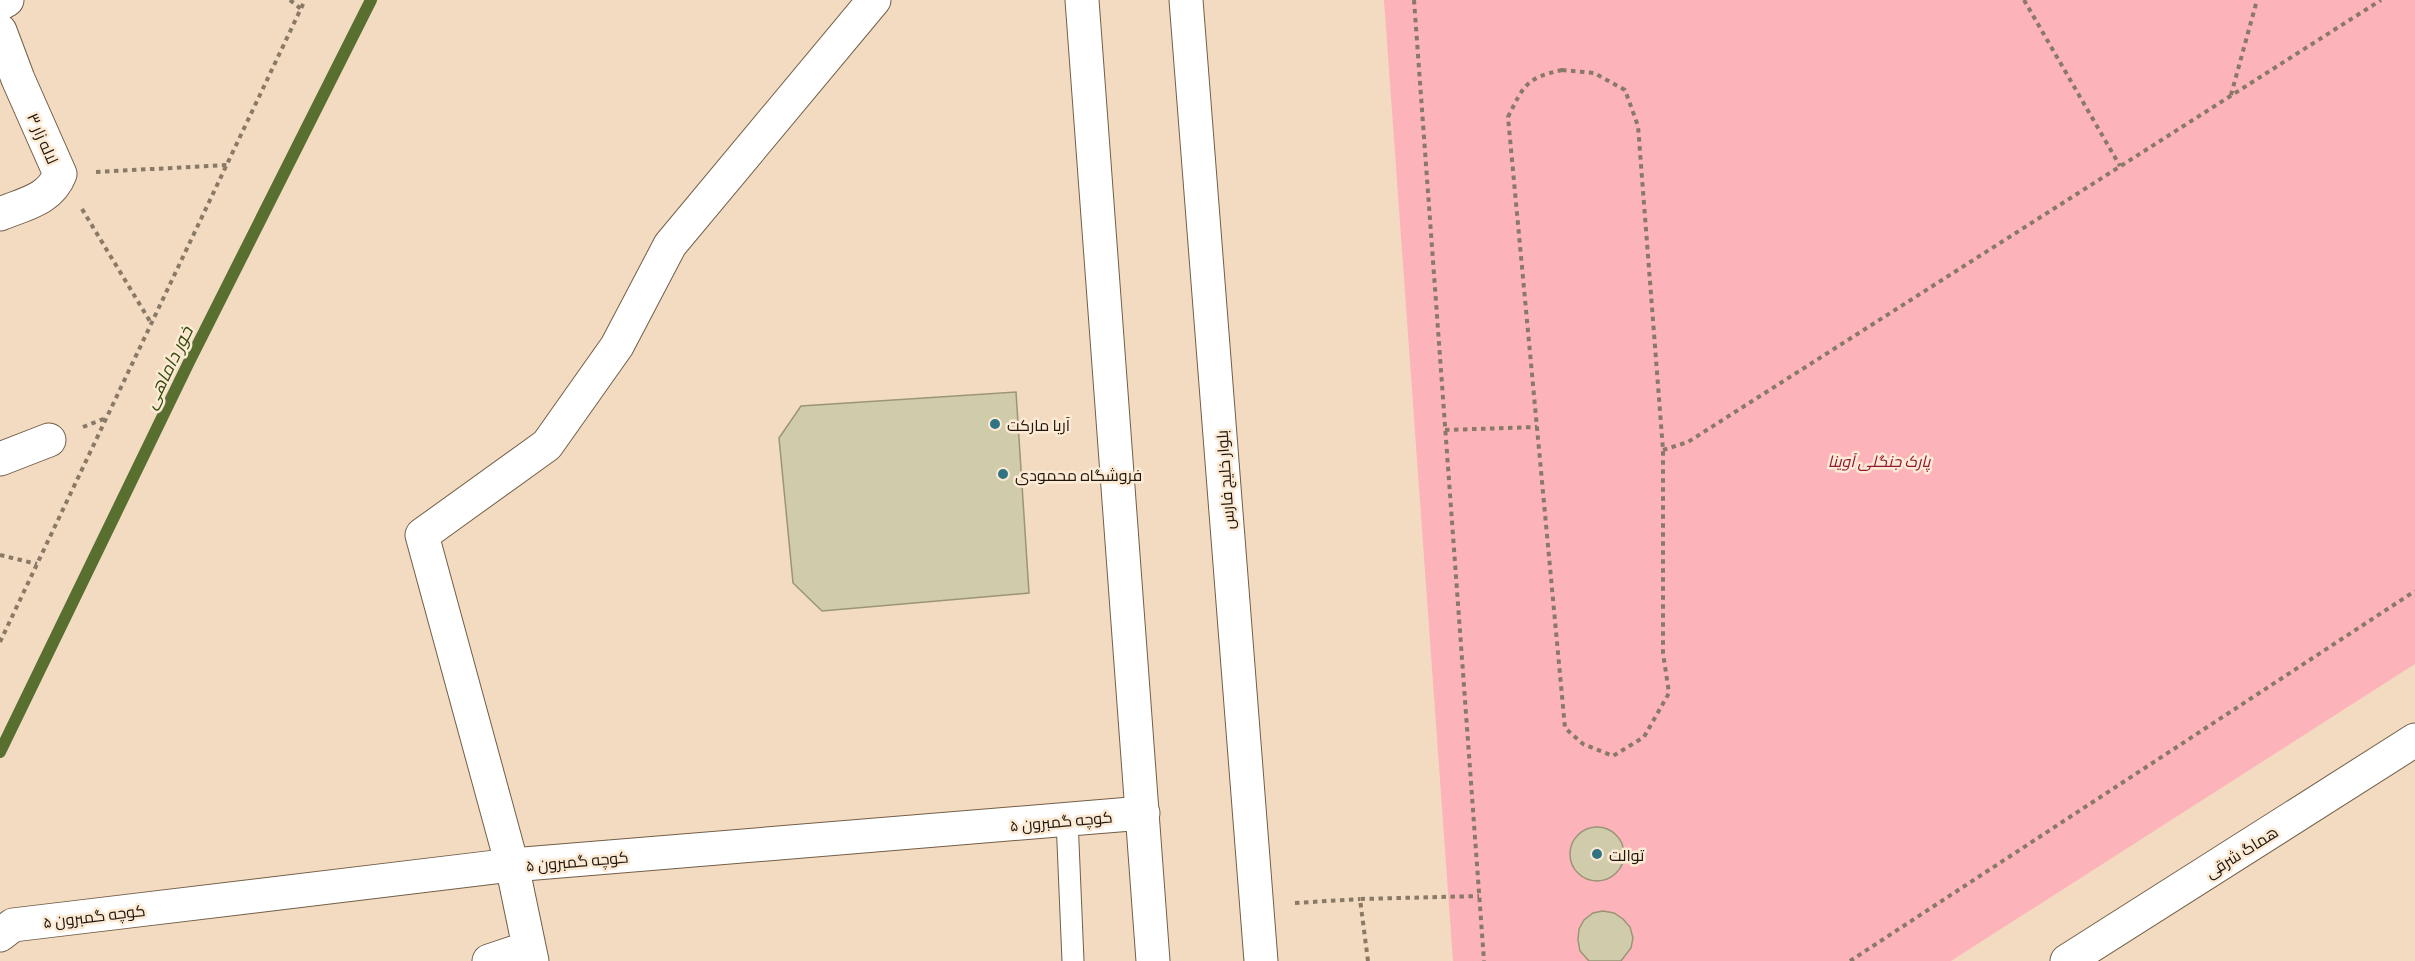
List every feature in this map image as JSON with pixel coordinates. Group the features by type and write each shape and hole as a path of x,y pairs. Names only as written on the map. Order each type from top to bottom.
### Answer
{"street":[{"path":"0,3 7,0"},
{"path":"489,961 530,954 512,865 422,535 548,445 617,346 670,245 874,0"},
{"path":"1082,0 1153,961"},
{"name":"بلوار خلیج فارس","path":"1186,0 1261,961"},
{"name":"لاله زار ۳","path":"0,31 18,79 60,174 56,186 47,195 0,214"},
{"path":"0,459 49,440"},
{"name":"هماگ شرقی","path":"2067,961 2415,740"},
{"name":"کوچه گمبرون ۵","path":"6,930 512,865 1143,813"}],"lane":[{"path":"1067,819 1073,961"}],"path":[{"path":"290,0 301,9"},
{"path":"0,642 305,0"},
{"path":"1414,0 1484,961"},
{"path":"2024,0 2120,166"},
{"path":"2231,96 2257,0"},
{"path":"1663,450 1688,442 2381,0"},
{"path":"1562,70 1594,73 1624,90 1638,126 1663,450 1663,653 1669,693 1644,737 1613,756 1583,744 1565,728 1508,117 1523,87 1539,75 1562,70"},
{"path":"152,323 60,174 227,165"},
{"path":"1445,430 1537,427"},
{"path":"0,555 37,564"},
{"path":"1850,961 2415,591"},
{"path":"1256,905 1360,899 1479,896"},
{"path":"1360,899 1368,961"}],"green space":[{"name":"پارک جنگلی آوینا","path":"1384,0 2415,0 2415,664 1951,961 1453,961"}],"building":[{"path":"1016,392 1029,593 822,611 793,583 779,438 801,406"},
{"name":"توالت","path":"1592,827 1602,827 1612,831 1620,839 1624,854 1620,869 1612,877 1602,881 1592,881 1582,877 1574,869 1570,859 1570,849 1574,839 1582,831"},
{"name":"توالت","path":"1603,911 1614,913 1630,927 1633,938 1631,948 1621,961 1589,961 1580,951 1579,929 1584,920 1593,913"}],"waterway":[{"name":"خور داماهی","path":"0,752 189,362 371,0"}],"place":[{"name":"آریا مارکت","path":"995,424"},
{"name":"فروشگاه محمودی","path":"1003,474"},
{"name":"توالت","path":"1597,854"}]}
